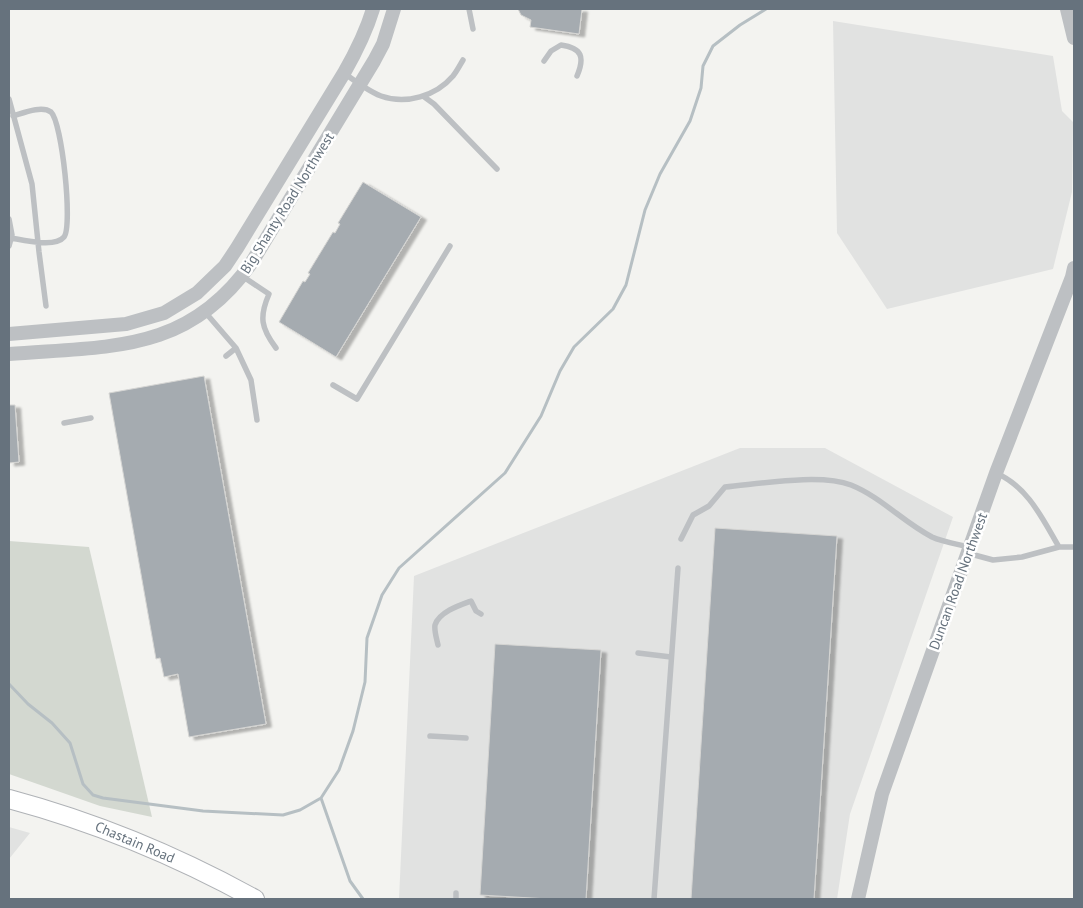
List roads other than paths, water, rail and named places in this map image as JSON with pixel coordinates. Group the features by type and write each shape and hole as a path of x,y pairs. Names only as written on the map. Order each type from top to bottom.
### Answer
{"main road":[{"name":"Chastain Road","path":"10,801 91,824 209,874 255,899"}],"street":[{"name":"Big Shanty Road Northwest","path":"9,334 126,324 164,313 197,292 224,266 237,248 344,73 368,27 373,9"},
{"name":"Big Shanty Road Northwest","path":"9,354 104,347 144,341 180,328 205,312 225,295 242,276 360,84 383,44 394,9"},
{"path":"1068,9 1074,38"},
{"name":"Duncan Road Northwest","path":"858,899 882,794 996,473 1074,268"}],"lane":[{"path":"469,9 473,28"},
{"path":"544,61 551,51 561,45 573,46 580,54 582,64 577,76"},
{"path":"344,73 374,92 390,98 405,100 438,90 453,76 463,60"},
{"path":"423,96 434,104 496,169"},
{"path":"9,99 32,184 46,306"},
{"path":"11,238 48,243 59,241 64,237 66,228 66,175 56,122 51,113 44,109 13,116"},
{"path":"9,219 12,235 9,246"},
{"path":"333,385 357,398 450,246"},
{"path":"242,276 269,294 264,306 263,318 266,334 276,348"},
{"path":"205,312 236,348 251,380 257,420"},
{"path":"226,356 236,348"},
{"path":"64,423 92,418"},
{"path":"996,473 1018,485 1033,503 1059,547"},
{"path":"681,539 693,515 709,506 724,487 819,479 850,485 875,498 900,517 933,537 993,560 1022,557 1059,547 1074,547"},
{"path":"654,899 678,568"},
{"path":"438,645 435,626 440,618 449,611 471,601 476,611 482,614"},
{"path":"638,653 671,657"},
{"path":"430,736 466,738"}],"waterway":[{"path":"9,684 28,704 52,723 70,743 83,784 93,795 103,798 203,811 283,815 300,810 321,798 339,770 353,731 365,682 367,638 382,595 399,568 505,473 541,416 560,371 574,347 613,309 626,285 645,210 660,174 690,121 701,88 703,66 713,46 740,25 766,9"},
{"path":"321,798 350,881 363,899"}]}
